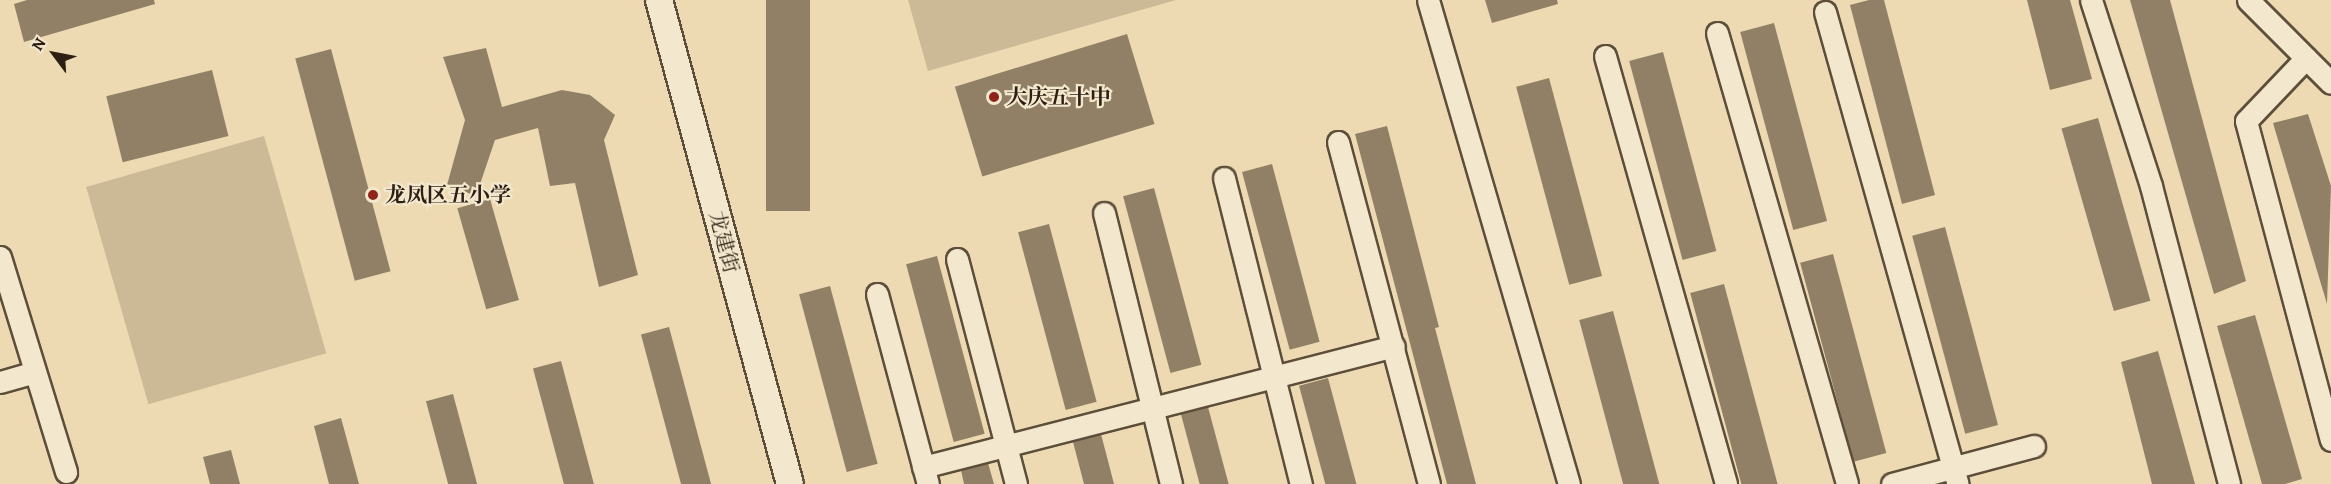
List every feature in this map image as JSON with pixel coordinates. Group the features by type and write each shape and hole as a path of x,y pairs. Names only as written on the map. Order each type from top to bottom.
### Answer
{"street":[{"name":"龙建街","path":"658,0 790,484"},
{"path":"1428,0 1569,484"},
{"path":"2091,0 2151,186 2229,484"},
{"path":"2248,0 2331,82"},
{"path":"1825,12 1955,476"},
{"path":"1717,33 1847,484"},
{"path":"1605,56 1726,484"},
{"path":"2306,58 2246,121 2331,440"},
{"path":"1338,142 1430,484"},
{"path":"1224,178 1276,376 1300,484"},
{"path":"1104,213 1172,484"},
{"path":"0,257 66,472"},
{"path":"957,259 1016,484"},
{"path":"877,294 925,476 1006,446 1394,346"},
{"path":"0,382 35,372"},
{"path":"1892,484 1955,476 2034,446"}],"shaded area":[{"path":"908,0 1176,0 928,71"},
{"path":"264,136 326,353 148,404 86,187"}],"building":[{"path":"27,0 154,0 155,4 24,42 14,4"},
{"path":"766,0 810,0 810,211 766,211"},
{"path":"1485,0 1557,0 1558,4 1492,23"},
{"path":"1869,0 1884,0 1935,195 1902,204 1850,5"},
{"path":"2027,0 2070,0 2092,79 2050,90"},
{"path":"2130,0 2170,0 2246,281 2214,294"},
{"path":"1774,23 1827,221 1793,230 1740,32"},
{"path":"1127,34 1154,124 982,177 955,87"},
{"path":"486,48 502,107 562,90 590,95 615,115 604,140 638,275 599,287 575,183 550,186 538,128 495,140 476,196 447,185 465,120 443,57"},
{"path":"331,49 391,271 355,281 295,59"},
{"path":"1663,52 1716,251 1683,260 1629,61"},
{"path":"212,70 228,136 123,162 106,96"},
{"path":"1549,78 1602,276 1569,285 1516,87"},
{"path":"2308,114 2331,186 2327,304 2273,123"},
{"path":"2098,118 2150,301 2114,311 2061,128"},
{"path":"1387,126 1439,327 1435,328 1476,484 1447,484 1355,134"},
{"path":"1272,164 1320,342 1290,350 1242,172"},
{"path":"1154,188 1201,365 1170,373 1123,196"},
{"path":"490,199 519,300 486,309 457,208"},
{"path":"1049,224 1097,402 1066,410 1018,232"},
{"path":"1945,227 1998,425 1965,434 1912,236"},
{"path":"1833,254 1886,453 1853,462 1800,263"},
{"path":"937,256 985,434 954,442 906,264"},
{"path":"1724,284 1778,484 1741,484 1690,293"},
{"path":"830,286 878,464 847,472 799,294"},
{"path":"1613,311 1659,484 1623,484 1579,320"},
{"path":"2255,315 2302,479 2285,484 2262,484 2217,326"},
{"path":"669,327 711,484 681,484 641,335"},
{"path":"2158,351 2195,484 2152,484 2121,362"},
{"path":"561,361 594,484 564,484 533,369"},
{"path":"1328,378 1356,484 1325,484 1299,386"},
{"path":"453,394 477,484 448,484 426,401"},
{"path":"1208,407 1229,484 1200,484 1181,414"},
{"path":"341,418 359,484 329,484 314,426"},
{"path":"1101,434 1114,484 1084,484 1073,442"},
{"path":"231,450 240,484 210,484 203,457"},
{"path":"988,463 994,484 964,484 961,470"}],"place":[{"name":"大庆五十中","path":"994,97"},
{"name":"龙凤区五小学","path":"373,195"}]}
